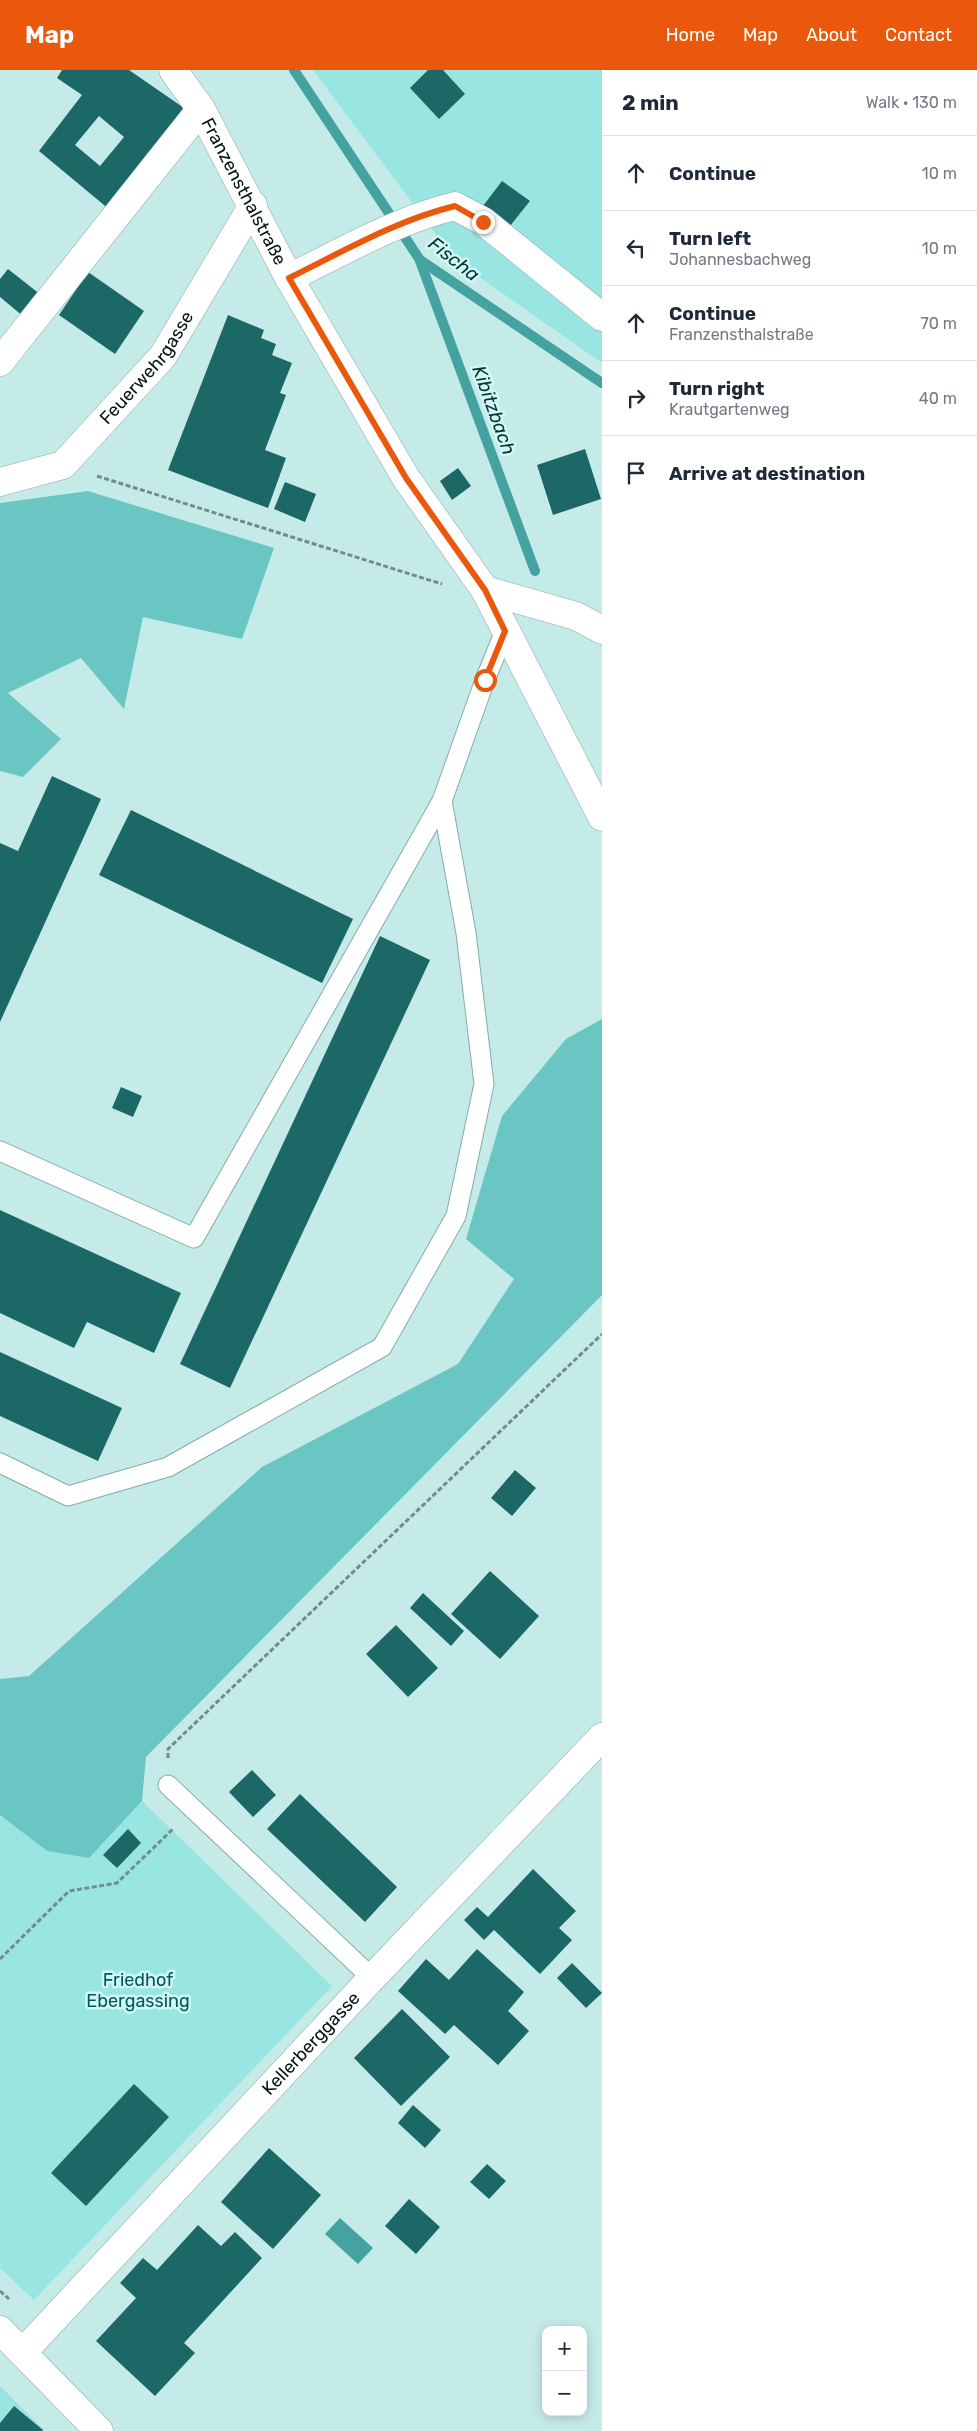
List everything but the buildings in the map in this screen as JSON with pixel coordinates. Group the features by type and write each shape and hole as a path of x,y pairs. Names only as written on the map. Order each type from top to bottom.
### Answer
{"street":[{"name":"Franzensthalstraße","path":"173,70 201,109 253,205 289,278 406,478 485,590 602,817"},
{"path":"0,362 201,109"},
{"name":"Feuerwehrgasse","path":"63,465 163,356 253,205"},
{"path":"289,278 380,234 435,211 455,206 483,222 602,317"},
{"path":"0,482 63,465"},
{"path":"485,590 576,616 602,630"},
{"name":"Kellerberggasse","path":"22,2352 372,1978 602,1737"},
{"path":"0,2330 99,2431"}],"lane":[{"path":"0,1151 194,1238 442,800 485,680 505,631"},
{"path":"0,1464 68,1496 168,1467 382,1347 456,1216 484,1084 466,933 442,800"},
{"path":"168,1784 372,1978"}],"path":[{"path":"63,465 436,583 485,590"},
{"path":"168,1784 168,1749 602,1334"},
{"path":"0,1958 69,1891 117,1883 194,1809"}],"green space":[{"path":"313,70 602,70 602,363 455,260"},
{"name":"Friedhof Ebergassing","path":"142,1801 332,1986 34,2300 0,2268 0,1815 47,1851 89,1858"},
{"path":"0,2386 45,2431 0,2431"}],"shaded area":[{"path":"88,491 274,548 242,639 143,617 124,709 81,658 8,693 61,739 23,777 0,771 0,503"},
{"path":"602,1019 602,1295 146,1757 142,1801 89,1858 47,1851 0,1815 0,1679 29,1676 262,1467 458,1364 514,1279 466,1239 502,1116 566,1039"},
{"path":"340,2218 373,2248 358,2264 325,2234"}],"waterway":[{"name":"Fischa","path":"294,70 420,260 602,383"},
{"name":"Kibitzbach","path":"420,261 535,571"}],"route":[{"path":"483,222 455,206 435,211 380,234 289,278 406,478 485,590 505,631 485,680"}]}
